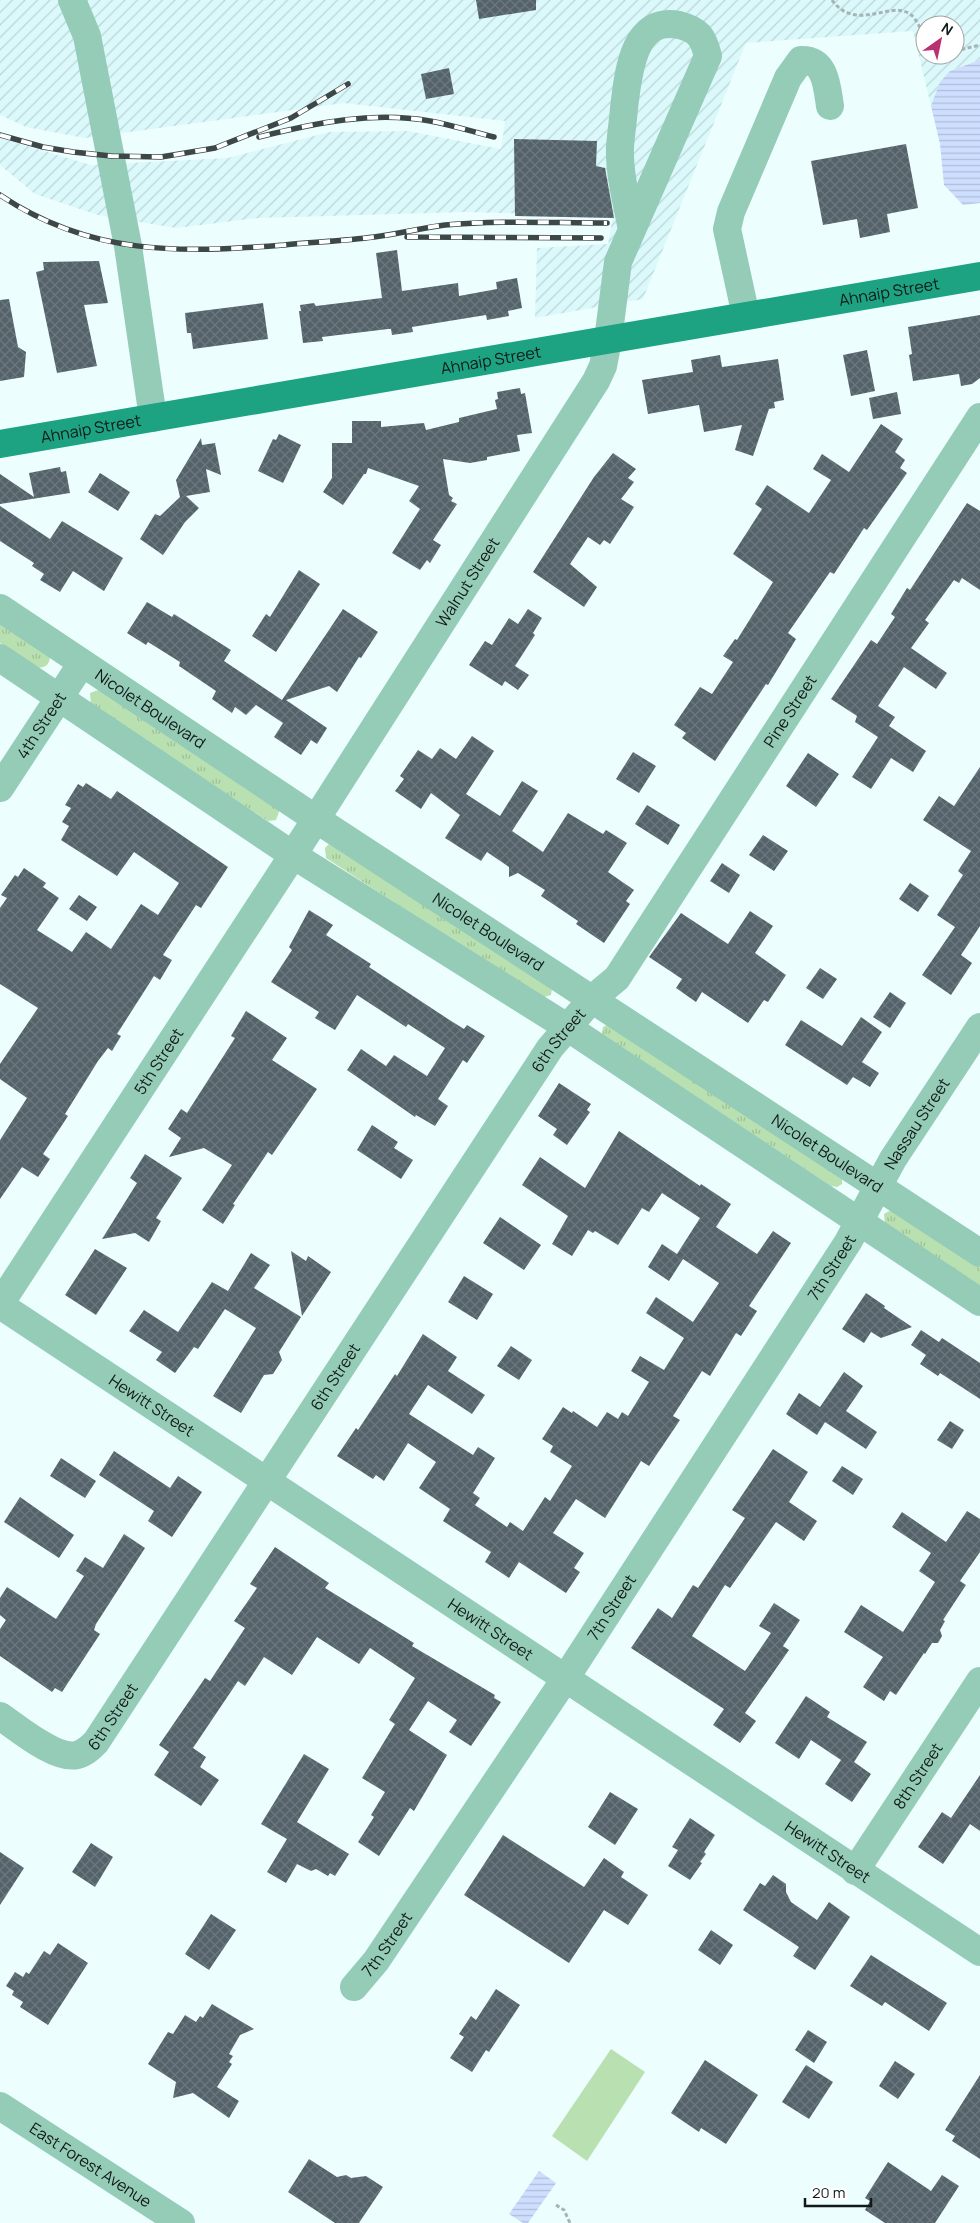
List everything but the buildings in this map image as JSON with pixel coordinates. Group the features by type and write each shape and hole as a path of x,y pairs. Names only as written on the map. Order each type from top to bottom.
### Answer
{"main road":[{"name":"Ahnaip Street","path":"0,444 980,276"}],"street":[{"path":"72,0 86,36 128,246 153,418"},
{"name":"Walnut Street","path":"316,819 596,381 603,366 608,340 618,262 632,230 708,56 703,40 692,28 675,24 660,26 645,34 636,47 630,68 620,148 625,197 632,230"},
{"path":"746,316 727,229 731,212 788,78 801,60 810,60 819,65 824,75 830,106"},
{"name":"Pine Street","path":"592,999 617,978 980,417"},
{"name":"Nicolet Boulevard","path":"0,608 316,819 980,1253"},
{"path":"0,658 60,696 293,855 567,1026 980,1302"},
{"name":"4th Street","path":"0,788 82,662"},
{"name":"5th Street","path":"0,1305 316,819"},
{"name":"6th Street","path":"0,1716 61,1755 79,1755 87,1751 96,1742 550,1048 592,999"},
{"name":"Nassau Street","path":"860,1223 893,1159 980,1027"},
{"name":"7th Street","path":"354,1986 382,1951 565,1679 860,1223"},
{"name":"Hewitt Street","path":"0,1305 980,1952"},
{"name":"8th Street","path":"855,1871 980,1681"},
{"name":"East Forest Avenue","path":"0,2106 181,2223"}],"path":[{"path":"832,0 842,9 858,16 883,13 891,10 908,12 915,20"},
{"path":"965,49 980,45"},
{"path":"556,2205 564,2210 570,2223"}],"shaded area":[{"path":"0,0 980,0 980,60 950,71 940,82 931,106 921,65 965,65 965,15 915,15 915,39 913,31 746,43 643,299 535,318 537,248 608,244 613,216 466,212 259,218 176,228 98,215 35,194 0,165 0,138 91,165 228,158 329,132 408,131 501,149 505,121 344,103 85,138 26,127 0,115"}],"green space":[{"path":"0,622 50,657 47,665 38,668 0,643"},
{"path":"101,689 280,809 276,820 268,821 91,705 90,693"},
{"path":"329,844 552,988 551,995 541,998 326,858 325,848"},
{"path":"607,1025 842,1176 842,1184 837,1187 831,1186 602,1034 603,1027"},
{"path":"891,1210 980,1265 980,1287 885,1225 884,1214"},
{"path":"611,2049 645,2072 587,2161 552,2136"}],"water":[{"path":"980,60 980,203 963,205 944,185 940,144 931,106 940,82 950,71"},
{"path":"539,2171 556,2183 528,2223 523,2223 509,2214"}],"railway":[{"path":"0,135 43,147 73,152 111,156 161,157 215,148 291,118 348,84"},
{"path":"259,137 322,123 387,117 430,121 494,137"},
{"path":"0,195 34,215 68,230 102,240 172,249 245,248 340,240 383,236 465,223 607,223"},
{"path":"407,237 601,238"}]}
